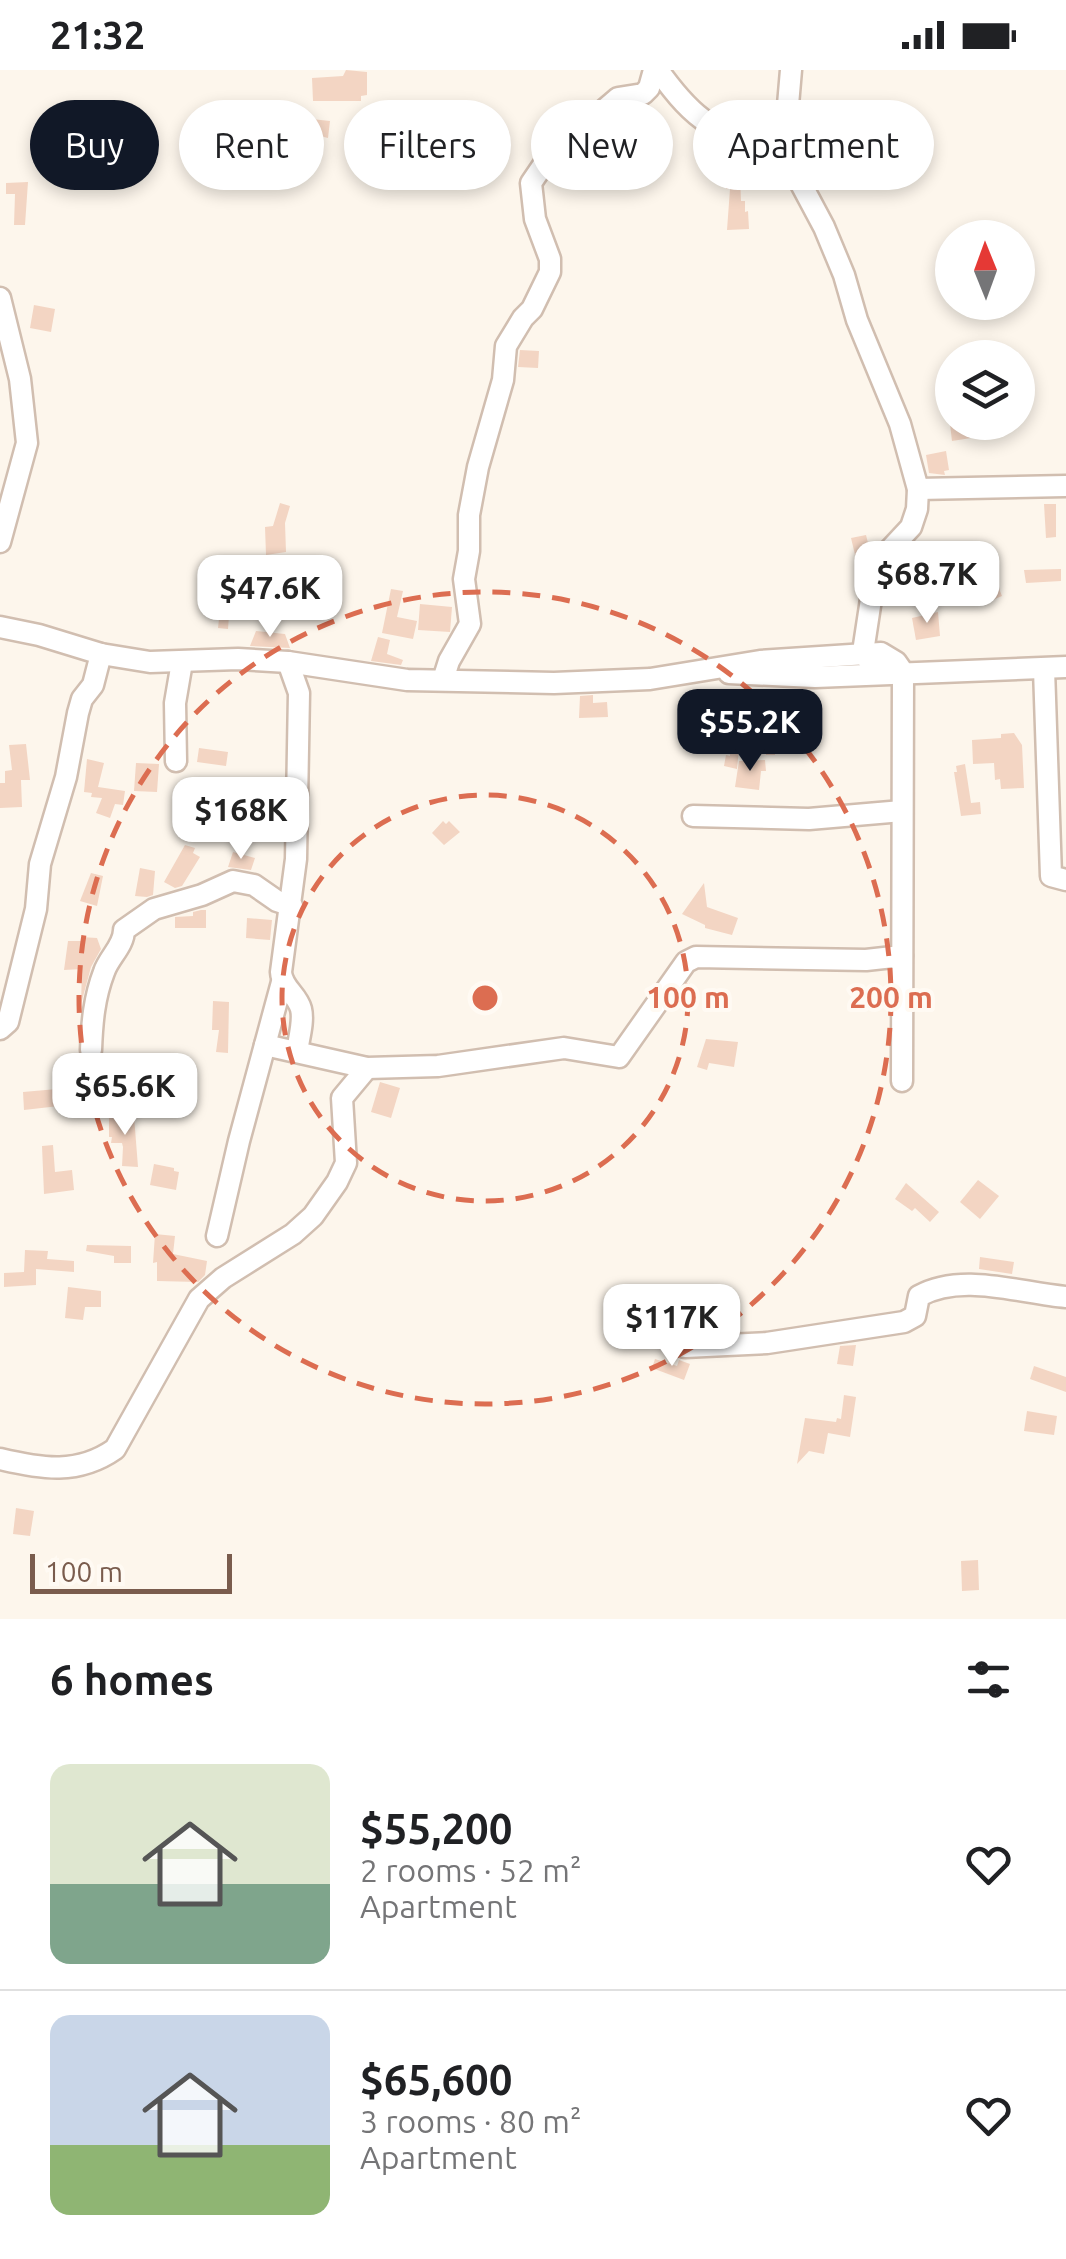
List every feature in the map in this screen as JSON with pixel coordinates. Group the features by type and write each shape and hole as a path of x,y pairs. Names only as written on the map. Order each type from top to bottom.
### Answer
{"street":[{"path":"443,680 470,624 464,579 469,551 468,515 503,380 506,346 532,309 550,272 550,259 535,220 531,182 548,158 618,98 643,94 656,70 693,115"},
{"path":"788,100 791,70"},
{"path":"804,190 844,275 900,424 918,490 918,508 911,527 882,557 876,573 863,652 877,674"},
{"path":"0,298 20,379 26,444 0,542"},
{"path":"918,490 1066,486"},
{"path":"0,627 101,654 150,662 238,658 381,678 554,684 650,679 760,661 881,653 904,672 902,1081"},
{"path":"0,1029 8,1022 36,909 40,864 66,777 78,713 82,699 93,685 101,654"},
{"path":"176,762 175,704 182,662"},
{"path":"217,1236 282,982 292,906 299,693 288,662"},
{"path":"702,671 762,676 1066,667"},
{"path":"1044,668 1057,818 1051,876 1066,880"},
{"path":"694,816 809,819 902,811"},
{"path":"91,1050 95,999 104,970 124,938 124,930 154,909 233,881 254,885 277,902 292,906"},
{"path":"265,1045 367,1068 438,1066 564,1048 620,1057 686,962 696,957 866,960 902,956"},
{"path":"282,982 301,1009 297,1051"},
{"path":"0,1460 68,1469 116,1449 199,1300 223,1278 286,1240 322,1204 346,1163 342,1098 367,1068"},
{"path":"684,1347 767,1343 904,1322 915,1316 918,1296 940,1287 992,1286 1066,1297"}],"building":[{"path":"346,70 367,72 367,95 361,96 361,100 313,100 312,78 343,76"},
{"path":"324,120 330,121 328,138 324,137"},
{"path":"28,182 25,225 14,225 15,194 6,194 6,183"},
{"path":"730,190 741,190 749,229 727,230"},
{"path":"34,305 55,309 51,332 30,328"},
{"path":"520,350 539,351 538,368 518,367"},
{"path":"946,451 949,470 944,471 945,475 929,473 926,455"},
{"path":"280,503 290,506 285,523 286,552 266,555 265,527 273,526"},
{"path":"1044,504 1056,504 1056,537 1046,538"},
{"path":"866,535 870,551 866,561 857,563 851,538"},
{"path":"906,559 921,560 919,585 930,585 930,596 906,596"},
{"path":"1061,569 1061,581 1026,583 1024,570"},
{"path":"224,573 243,577 242,585 273,591 269,611 230,603 228,629 218,628"},
{"path":"994,576 1002,596 988,602 987,595 974,595 971,584"},
{"path":"391,589 403,591 397,617 417,621 413,639 382,633"},
{"path":"420,604 452,607 450,632 418,630"},
{"path":"938,612 940,636 916,640 912,618"},
{"path":"256,631 285,634 290,648 250,646"},
{"path":"378,637 390,640 387,654 403,660 401,665 371,661"},
{"path":"593,695 593,703 607,702 608,717 579,718 580,696"},
{"path":"775,719 775,755 766,755 765,740 740,739 737,769 724,766 726,755 730,756 729,738 720,738 720,730 765,728 764,720"},
{"path":"1014,733 1022,745 1024,788 1001,789 1000,779 995,780 994,763 973,764 972,740"},
{"path":"26,744 30,780 21,780 22,807 0,808 0,783 5,783 5,771 12,770 9,745"},
{"path":"199,748 228,752 226,766 197,762"},
{"path":"87,759 104,763 98,787 125,791 123,805 115,804 110,818 96,813 102,798 84,792"},
{"path":"765,760 766,771 761,771 759,790 735,787 739,761"},
{"path":"136,763 159,764 157,792 134,791"},
{"path":"965,764 971,803 980,802 981,814 961,816 954,772 956,766"},
{"path":"443,821 449,821 460,832 444,845 432,833"},
{"path":"185,845 195,848 193,853 200,857 182,886 175,888 164,882"},
{"path":"233,852 255,858 251,870 228,867"},
{"path":"140,868 155,871 153,895 135,896"},
{"path":"91,873 103,876 97,906 80,901"},
{"path":"704,883 707,907 738,918 732,935 705,928 682,914"},
{"path":"206,910 206,928 175,928 175,917 193,916 193,912"},
{"path":"247,918 272,920 270,940 246,938"},
{"path":"81,937 97,938 101,949 91,967 81,1004 82,969 64,970 68,941 81,941"},
{"path":"213,1001 229,1002 228,1053 216,1052 219,1030 212,1030"},
{"path":"706,1039 738,1042 734,1067 709,1063 707,1070 697,1067"},
{"path":"192,1075 193,1103 170,1104 169,1077"},
{"path":"380,1082 400,1088 391,1118 371,1112"},
{"path":"57,1089 59,1106 24,1110 23,1092"},
{"path":"109,1116 134,1116 138,1167 122,1166 122,1143 111,1143"},
{"path":"53,1145 55,1172 72,1170 74,1190 44,1194 42,1146"},
{"path":"154,1164 179,1172 176,1190 150,1185"},
{"path":"978,1180 999,1196 980,1219 960,1202"},
{"path":"906,1183 939,1212 930,1222 915,1208 912,1211 895,1199"},
{"path":"155,1234 175,1236 173,1254 207,1261 205,1275 198,1282 157,1281 157,1262 153,1263"},
{"path":"87,1245 131,1246 131,1263 114,1263 114,1256 86,1251"},
{"path":"25,1250 48,1251 47,1259 74,1261 74,1272 36,1269 36,1285 4,1287 4,1273 24,1272"},
{"path":"980,1257 1014,1262 1012,1274 979,1269"},
{"path":"68,1287 101,1291 101,1307 85,1307 83,1320 65,1318"},
{"path":"856,1345 853,1366 837,1364 840,1346"},
{"path":"655,1359 677,1366 679,1360 690,1364 684,1380 652,1368"},
{"path":"1034,1366 1066,1377 1066,1392 1030,1379"},
{"path":"844,1395 856,1397 850,1437 828,1433 824,1454 809,1451 797,1464 805,1418 836,1422 841,1419"},
{"path":"1027,1411 1057,1416 1054,1435 1024,1431"},
{"path":"16,1508 34,1511 30,1536 13,1534"},
{"path":"978,1560 979,1590 962,1591 961,1561"}]}
